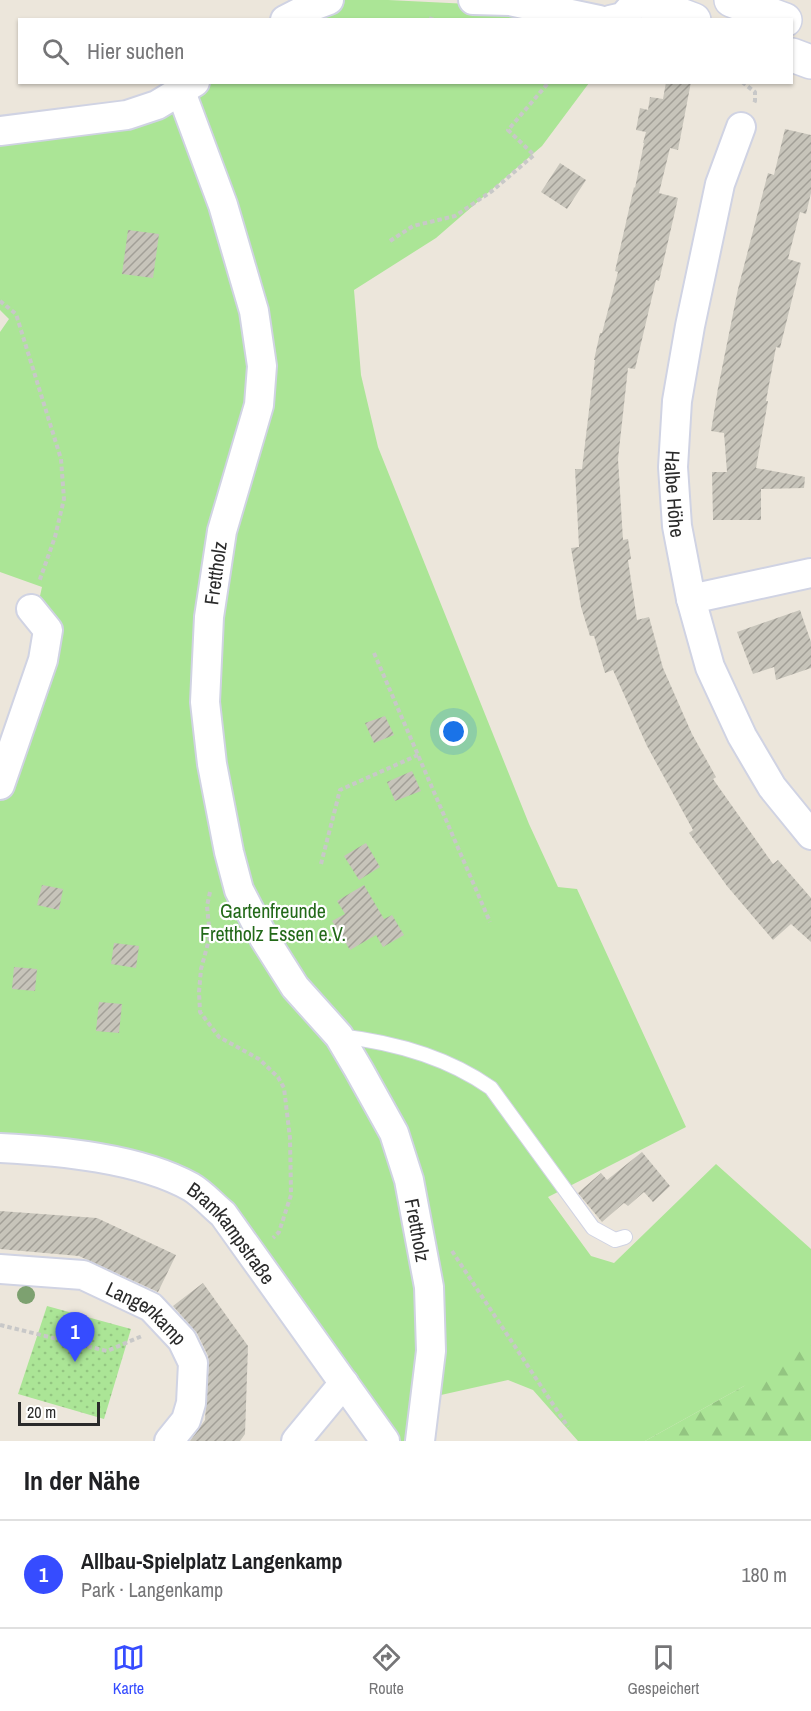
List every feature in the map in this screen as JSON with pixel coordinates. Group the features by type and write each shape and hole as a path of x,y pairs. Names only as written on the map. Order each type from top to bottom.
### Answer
{"main road":[{"path":"639,0 688,18"},
{"path":"731,0 780,18"},
{"path":"793,22 811,29"},
{"path":"793,55 811,62"}],"street":[{"path":"289,18 330,0"},
{"path":"473,0 510,1 589,18"},
{"path":"623,18 639,0"},
{"name":"Frettholz","path":"0,132 127,115 157,105 188,87 254,311 262,366 259,405 222,531 209,617 205,702 212,764 229,852 239,890 264,938 295,987 339,1036 394,1134 409,1180 429,1287 431,1351 420,1441"},
{"name":"Halbe Höhe","path":"741,127 720,184 690,326 677,401 673,467 677,526 690,599 710,668 742,736 772,787 811,835"},
{"path":"690,599 811,573"},
{"path":"0,785 44,660 48,630 31,609"},
{"name":"Bramkampstraße","path":"0,1148 98,1158 156,1172 192,1188 223,1214 385,1441"},
{"name":"Langenkamp","path":"0,1269 83,1275 151,1307 182,1340 193,1363 191,1403 186,1420 169,1441"},
{"path":"296,1441 344,1383"}],"lane":[{"path":"339,1036 369,1039 395,1046 473,1075 491,1088 593,1228 615,1240 625,1237"}],"path":[{"path":"390,241 414,226 455,216 492,190 534,155 508,130 547,84"},
{"path":"0,301 16,314 61,459 64,499 55,537 31,609"},
{"path":"374,653 490,921"},
{"path":"321,864 340,790 418,755"},
{"path":"229,852 221,861 212,879 207,906 210,936 201,969 198,992 200,1012 219,1037 259,1059 278,1077 284,1088 290,1138 291,1195 279,1232 253,1258"},
{"path":"419,1227 434,1223 568,1427"},
{"path":"0,1325 107,1351 168,1325"}],"green space":[{"path":"340,0 388,0 511,6 562,18 299,18"},
{"name":"Gartenfreunde Frettholz Essen e.V.","path":"199,84 588,84 542,146 436,238 354,290 361,375 378,447 529,824 558,887 577,889 686,1127 548,1197 591,1256 614,1263 716,1164 811,1249 811,1374 744,1386 645,1441 578,1441 533,1390 508,1380 423,1399 417,1441 389,1441 193,1186 0,1146 0,792 46,659 38,605 42,587 0,572 0,332 9,319 0,310 0,138"},
{"path":"47,1306 131,1329 104,1419 18,1394"},
{"path":"811,1336 811,1441 645,1441 744,1386"}],"building":[{"path":"666,84 691,84 678,150 670,148 659,193 678,198 659,281 656,280 635,369 628,368 618,459 623,540 628,539 631,559 628,560 637,620 649,617 663,668 692,734 716,777 713,779 773,864 778,860 811,898 811,942 791,924 773,940 727,886 689,833 693,830 647,746 613,670 605,673 594,636 590,636 581,607 571,548 579,547 575,469 582,469 594,360 618,272 615,271 646,132 636,130 640,108 648,110 650,97 663,99"},
{"path":"785,129 811,135 811,193 806,214 800,212 788,259 801,263 780,348 776,347 756,468 805,477 804,488 761,489 761,520 713,520 712,472 727,472 724,433 711,431 718,388 738,289 768,173 774,175"},
{"path":"560,163 586,180 567,209 541,192"},
{"path":"128,230 159,234 153,278 122,274"},
{"path":"800,610 811,642 811,668 776,680 774,667 753,674 737,632"},
{"path":"385,716 394,735 374,743 365,723"},
{"path":"412,771 421,791 395,801 387,782"},
{"path":"366,843 380,867 359,880 344,856"},
{"path":"42,885 63,889 59,910 37,905"},
{"path":"364,885 384,919 392,915 404,935 383,947 376,935 350,950 332,921 345,914 337,901"},
{"path":"114,943 139,946 136,968 111,964"},
{"path":"14,967 37,969 35,991 12,989"},
{"path":"99,1002 122,1004 119,1033 96,1031"},
{"path":"642,1152 670,1186 653,1202 644,1192 628,1206 624,1203 602,1222 578,1193 601,1173 607,1180"},
{"path":"0,1211 97,1218 176,1255 158,1292 79,1256 0,1249"},
{"path":"203,1283 248,1346 245,1434 240,1441 190,1441 205,1420 209,1363 197,1333 173,1306"}],"place":[{"name":"Allbau-Spielplatz Langenkamp","path":"75,1362"}]}
